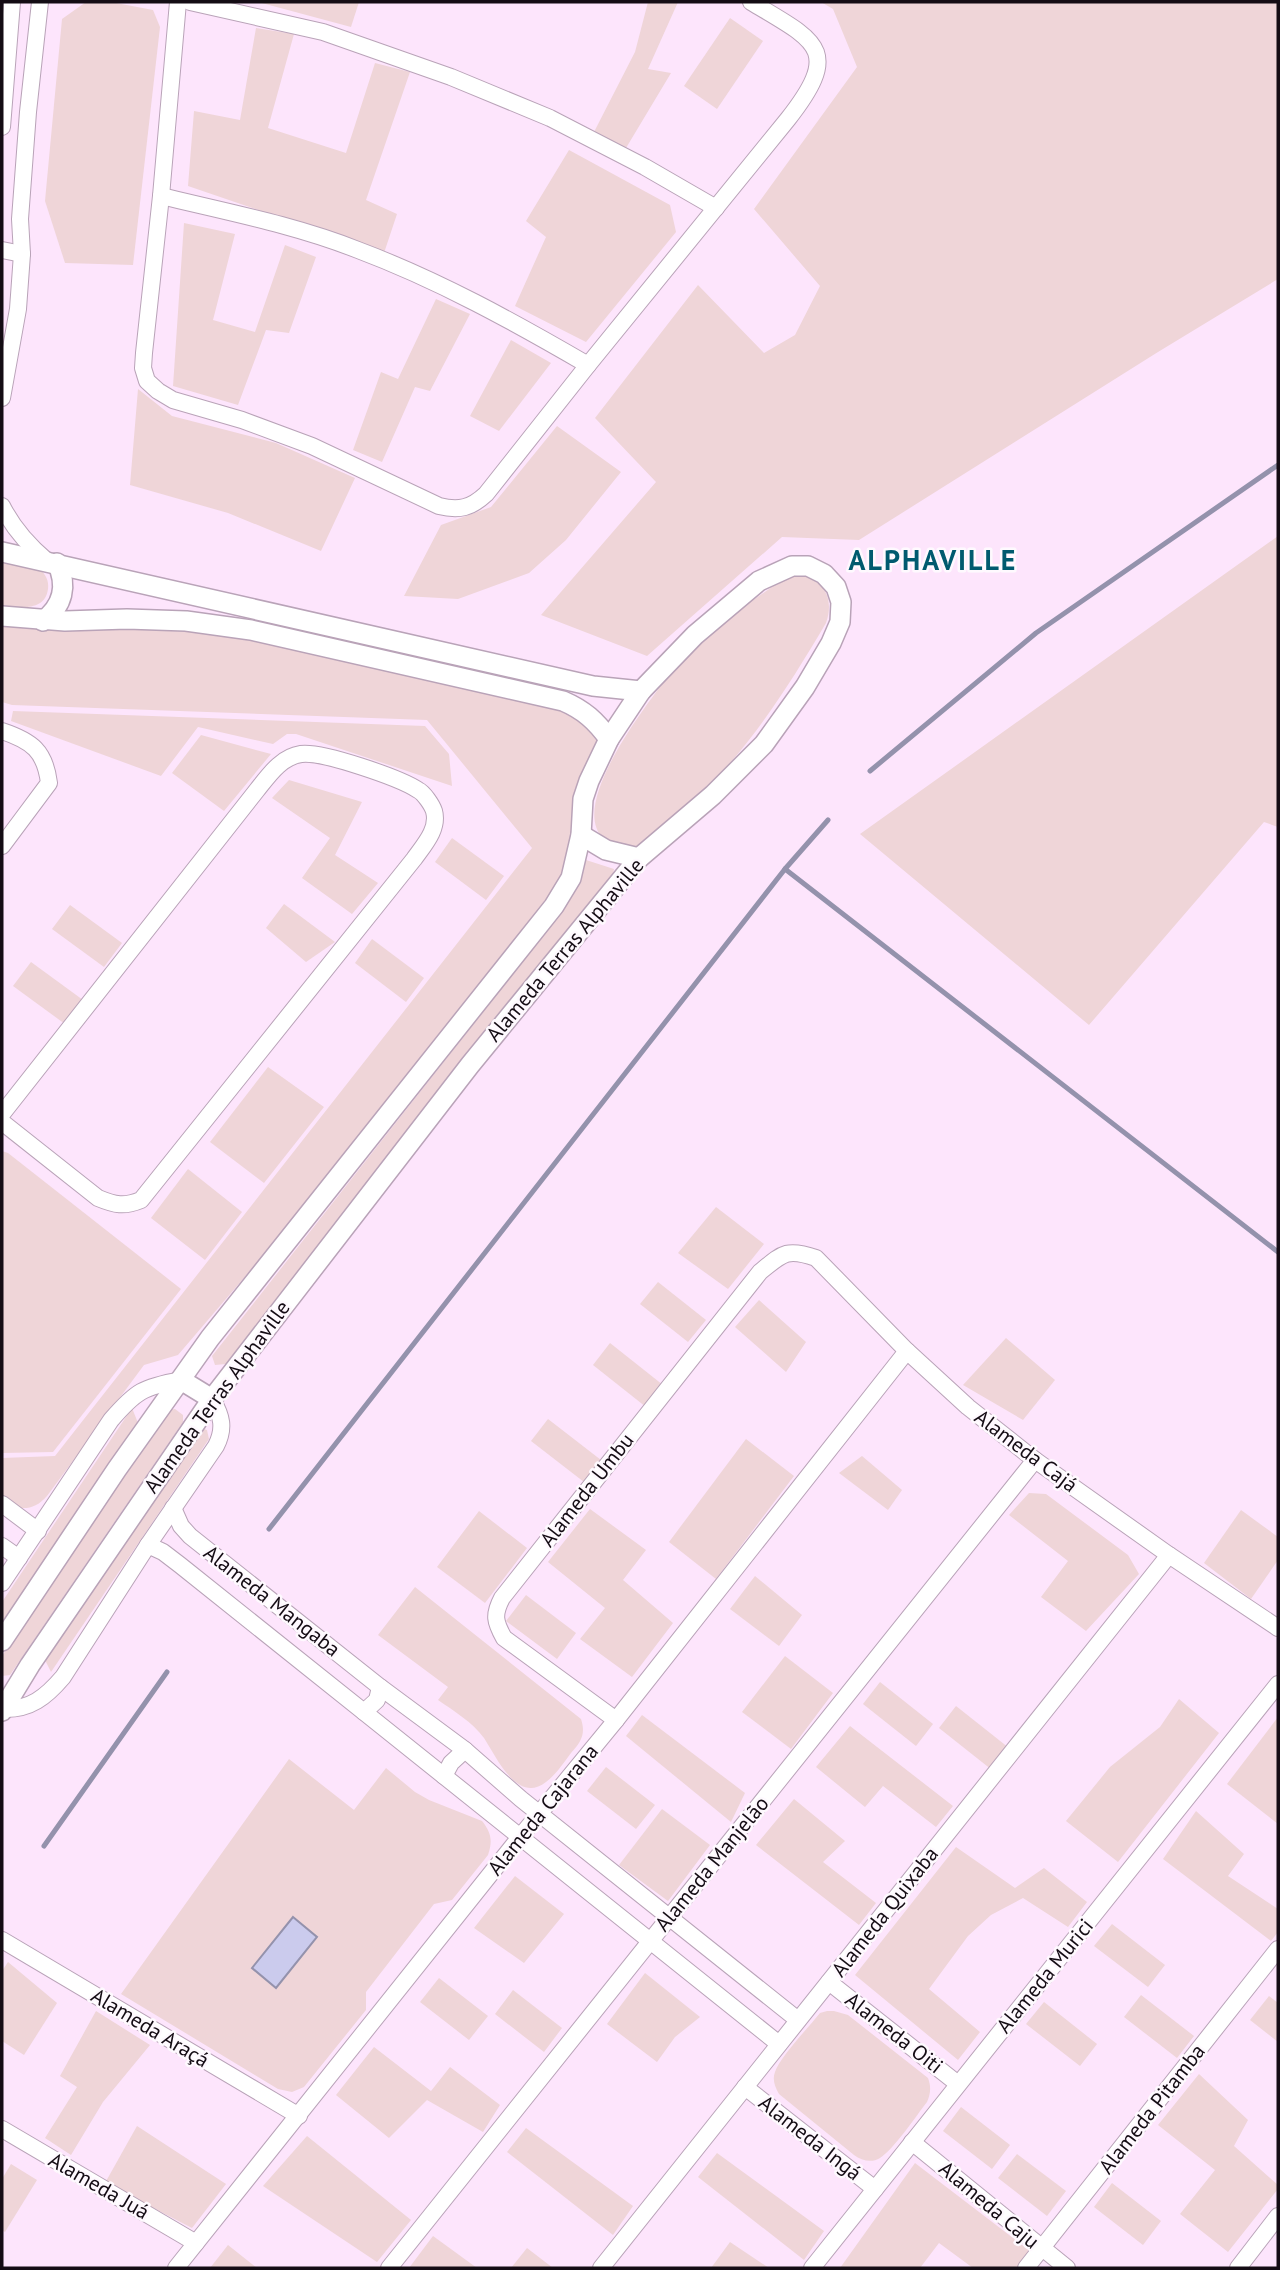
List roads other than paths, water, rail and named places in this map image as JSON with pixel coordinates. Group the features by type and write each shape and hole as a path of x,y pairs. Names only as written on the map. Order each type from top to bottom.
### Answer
{"street":[{"path":"2,127 12,2"},
{"path":"2,398 5,354 18,309 22,254 20,219 40,2"},
{"path":"178,2 144,353 147,381 173,400 242,420 312,446 439,506 452,509 466,508 486,494 814,83 819,60 811,41 794,27 751,2"},
{"path":"190,2 323,32 452,77 550,117 716,208"},
{"path":"161,196 274,223 358,249 443,287 536,334 588,365"},
{"path":"2,250 22,254"},
{"path":"2,506 20,535 52,562 64,584 63,595 52,614 43,621"},
{"path":"2,552 593,686 641,691"},
{"name":"Alameda Terras Alphaville","path":"2,1641 117,1469 227,1317 538,927 571,877 581,835 580,820 586,790 609,739 641,691 695,635 759,581 792,566 808,566 824,574 836,587 841,601 840,622 805,687 764,744 713,795 639,858 470,1065 212,1399 2,1710"},
{"path":"2,617 43,621 186,621 251,631 564,701 593,718 609,739"},
{"path":"2,731 31,743 46,762 49,783 2,846"},
{"path":"2,1114 273,770 287,759 302,754 321,756 405,782 422,792 434,812 433,831 414,859 141,1200 127,1206 114,1205 98,1198 2,1122"},
{"path":"581,835 606,850 639,858"},
{"name":"Alameda Cajá","path":"795,1251 816,1258 907,1351 968,1407 1035,1460 1278,1628"},
{"name":"Alameda Umbu","path":"616,1720 504,1638 494,1612 502,1598 760,1272 778,1256 795,1251"},
{"name":"Alameda Cajarana","path":"176,2268 616,1720 907,1351"},
{"path":"2,1583 111,1420 138,1392 181,1380 212,1399 223,1422 222,1434 208,1460 148,1545 54,1688 33,1705 18,1710 2,1710"},
{"name":"Alameda Manjelão","path":"389,2268 1035,1460"},
{"path":"2,1504 38,1531"},
{"name":"Alameda Mangaba","path":"173,1508 181,1527 190,1536 380,1687 465,1750 799,2020"},
{"name":"Alameda Mangaba","path":"148,1545 180,1565 779,2045"},
{"path":"2,1546 19,1558"},
{"name":"Alameda Quixaba","path":"601,2268 1169,1555"},
{"name":"Alameda Murici","path":"812,2268 1278,1684"},
{"path":"364,1712 377,1700 380,1687"},
{"path":"444,1776 451,1763 465,1750"},
{"name":"Alameda Araçá","path":"2,1940 299,2116"},
{"name":"Alameda Pitamba","path":"1026,2268 1278,1949"},
{"name":"Alameda Oiti","path":"830,1982 958,2084"},
{"name":"Alameda Ingá","path":"745,2087 875,2189"},
{"name":"Alameda Juá","path":"2,2129 196,2244"},
{"name":"Alameda Caju","path":"912,2142 1067,2268"},
{"path":"1238,2268 1278,2216"}],"water":[{"path":"293,1917 317,1937 276,1988 252,1968"}],"waterway":[{"path":"870,771 1036,633 1278,465"},
{"path":"269,1529 785,869 828,820"},
{"path":"785,869 1278,1252"},
{"path":"44,1846 167,1672"}],"district":[{"name":"ALPHAVILLE","path":"933,560"}]}
